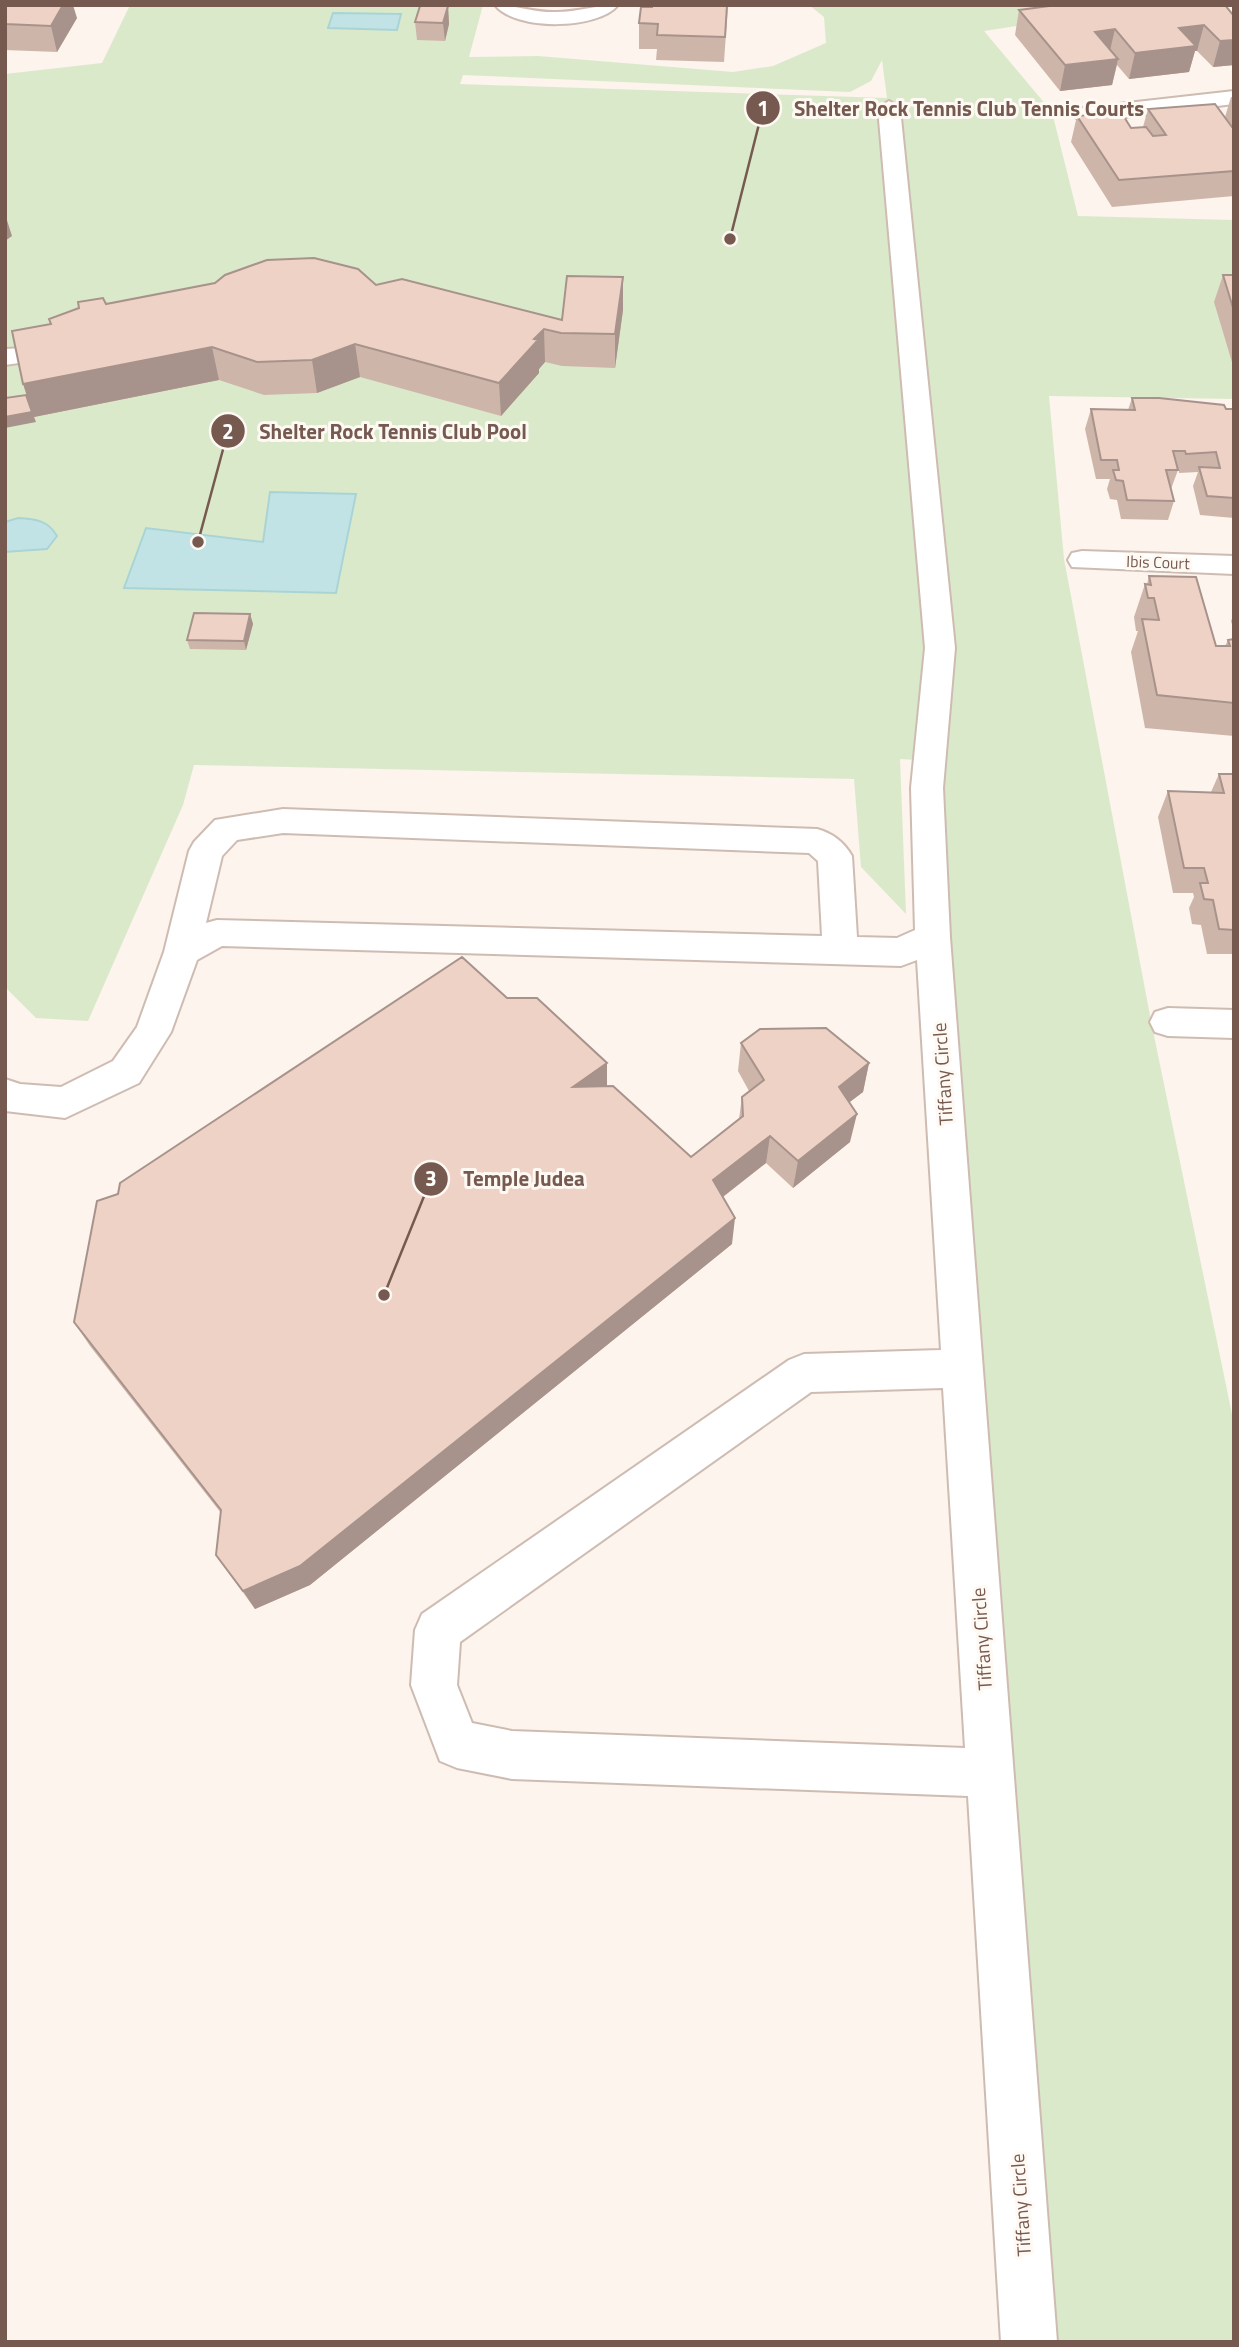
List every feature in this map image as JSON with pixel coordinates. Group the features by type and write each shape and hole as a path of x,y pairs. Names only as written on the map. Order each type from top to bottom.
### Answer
{"street":[{"path":"505,5 522,13 560,18 579,16 608,5"},
{"path":"1083,115 1234,97"},
{"name":"Tiffany Circle","path":"889,108 940,648 927,788 933,937 1029,2342"},
{"name":"Ibis Court","path":"1082,560 1234,565"},
{"path":"5,1094 14,1099 65,1103 126,1072 153,1032 182,952 206,851 227,829 283,821 817,841 835,856 840,950"},
{"path":"182,952 217,933 901,952 933,937"},
{"path":"1168,1022 1234,1024"},
{"path":"963,1368 804,1373 438,1630 434,1685 457,1744 512,1755 990,1773"}],"green space":[{"path":"130,5 483,5 469,57 538,56 733,72 773,66 826,43 824,17 809,5 1153,5 984,31 1052,112 1078,216 1234,220 1234,399 1049,396 1064,559 1151,1021 1234,1424 1234,2342 1029,2342 933,761 900,759 906,914 861,867 854,779 194,765 183,805 88,1021 36,1018 5,987 5,74 102,63","holes":["882,60 887,98 460,84 463,75 850,92 871,81"]}],"water":[{"path":"333,13 401,14 397,30 328,28"},
{"path":"270,492 356,494 336,593 124,588 146,528 263,542"},
{"path":"18,518 45,524 57,536 47,549 5,552 5,522"}],"building":[{"path":"5,5 63,5 51,26 5,24"},
{"path":"727,5 725,37 657,35 658,24 639,23 641,7"},
{"path":"1057,5 1225,5 1234,16 1234,40 1220,41 1204,25 1179,28 1196,46 1135,53 1115,29 1095,32 1118,59 1065,65 1019,10"},
{"path":"420,6 448,6 443,23 415,22"},
{"path":"1215,104 1234,127 1234,171 1119,180 1077,116 1121,112 1131,128 1146,127 1153,136 1166,135 1148,109"},
{"path":"314,258 358,269 376,285 402,279 562,320 567,276 623,277 615,334 561,333 544,329 534,339 538,340 499,383 355,344 312,360 257,362 212,347 23,384 12,331 51,324 49,319 79,308 78,302 103,298 106,304 215,283 225,275 267,260"},
{"path":"1223,275 1234,275 1234,311"},
{"path":"26,395 32,412 5,417 5,398"},
{"path":"1132,398 1224,405 1226,409 1234,409 1234,498 1207,496 1199,467 1220,468 1216,452 1186,454 1185,451 1173,451 1178,470 1166,470 1174,501 1127,500 1123,481 1116,480 1113,470 1119,470 1117,460 1101,460 1091,409 1135,410"},
{"path":"1149,576 1196,577 1216,646 1230,646 1228,640 1234,639 1234,703 1157,695 1142,619 1159,620 1154,598 1148,598 1145,584 1151,585"},
{"path":"194,613 250,614 244,641 187,640"},
{"path":"1219,774 1234,774 1234,930 1219,929 1213,900 1204,899 1200,883 1208,883 1204,868 1184,868 1168,791 1224,793"},
{"path":"462,957 507,998 537,998 607,1063 573,1087 613,1086 691,1157 743,1116 742,1097 764,1080 741,1043 760,1029 826,1028 869,1063 839,1087 857,1114 798,1161 770,1136 713,1180 735,1218 300,1566 243,1591 216,1555 221,1510 74,1322 97,1201 118,1194 120,1183"}],"place":[{"name":"Shelter Rock Tennis Club Tennis Courts","path":"730,239"},
{"name":"Shelter Rock Tennis Club Pool","path":"198,542"},
{"name":"Temple Judea","path":"384,1295"}]}
